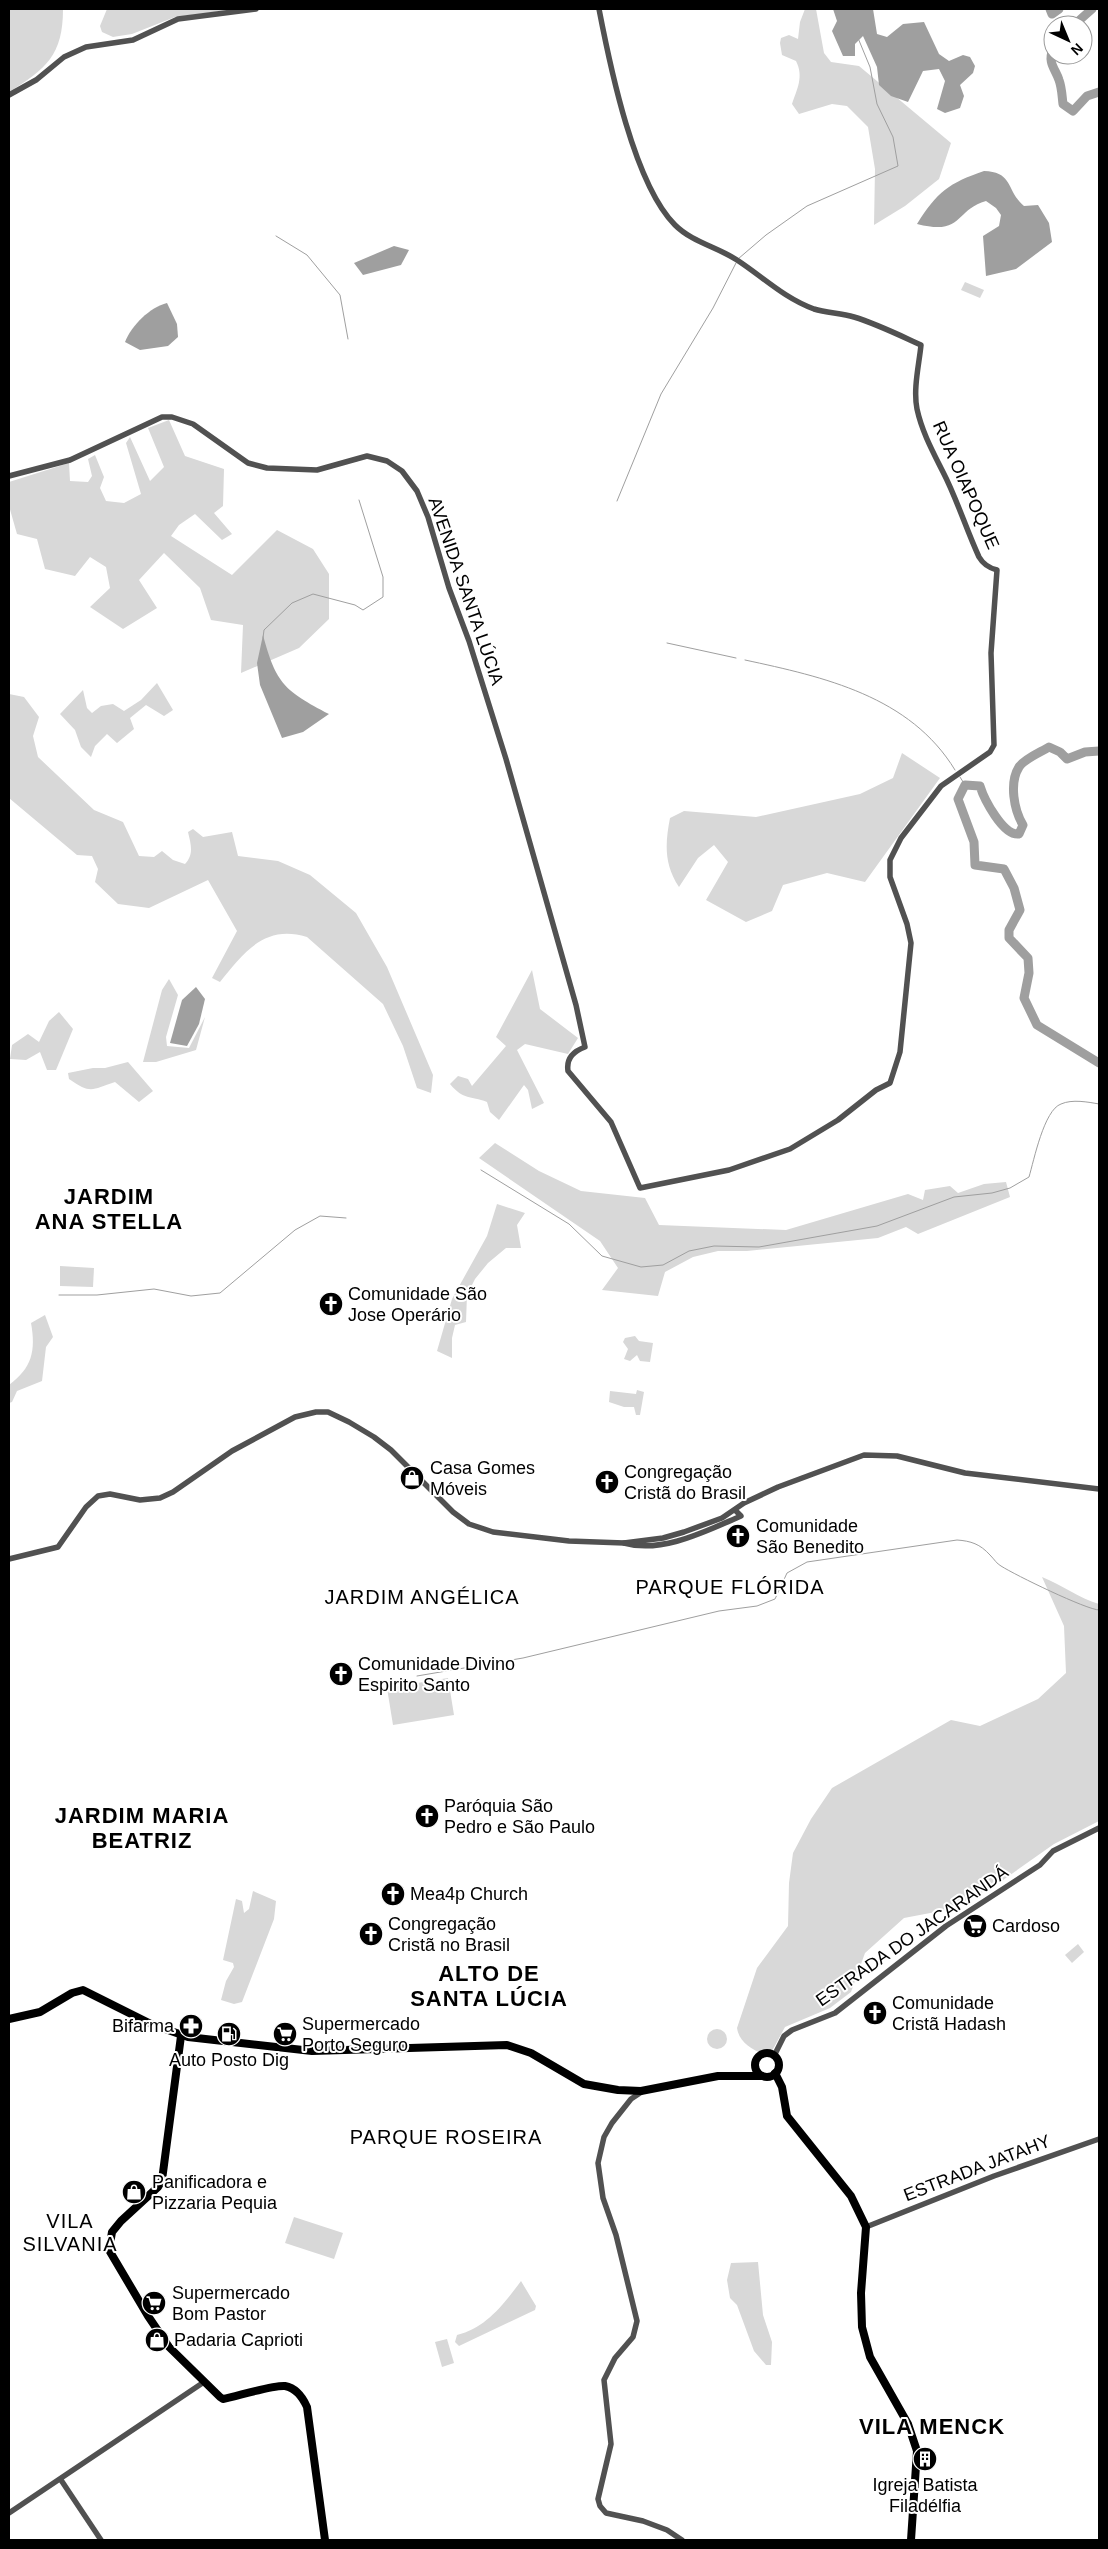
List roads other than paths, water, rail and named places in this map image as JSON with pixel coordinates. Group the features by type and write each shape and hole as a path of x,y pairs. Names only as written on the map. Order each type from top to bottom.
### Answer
{"main road":[{"path":"9,2019 40,2012 72,1993 83,1990 151,2024 181,2036 312,2051 506,2045 530,2053 584,2084 618,2090 645,2090 718,2076 741,2076 771,2076 775,2074 779,2064 774,2056 763,2054 741,2076"},
{"path":"181,2036 162,2180 158,2187 116,2226 112,2232 109,2250 148,2316 169,2347 223,2399 285,2386 300,2395 307,2407 325,2540"},
{"path":"755,2063 756,2071 762,2076"},
{"path":"775,2074 782,2087 787,2116 851,2196 866,2227 861,2293 862,2327 870,2357 908,2424 916,2451 911,2540"}],"street":[{"path":"9,95 36,80 64,57 86,47 133,40 178,19 256,9"},
{"name":"RUA OIAPOQUE","path":"599,9 611,74 651,191 675,226 689,237 739,261 770,286 813,309 852,316 921,345 916,393 921,423 933,456 943,472 979,557 990,568 997,570 991,653 994,745 987,755 941,786 901,838 890,860 890,877 907,924 911,943 900,1052 890,1083 876,1090 838,1120 790,1149 729,1170 640,1188"},
{"name":"AVENIDA SANTA LÚCIA","path":"9,476 70,460 162,417 180,419 193,424 241,458 257,466 277,470 312,471 367,456 387,461 402,471 417,491 428,517 449,588 480,676 576,1005 585,1047 572,1055 567,1065 568,1071 611,1122 640,1188"},
{"path":"9,1559 58,1547 93,1500 106,1494 140,1500 160,1498 173,1492 232,1451 295,1417 316,1412 328,1412 349,1422 391,1450 453,1512 475,1527 537,1538 646,1546 673,1541 741,1516 735,1510"},
{"path":"624,1543 663,1538 707,1525 778,1486 864,1455 885,1455 912,1459 965,1473 1099,1489"},
{"name":"ESTRADA DO JACARANDÁ","path":"774,2056 784,2036 792,2030 835,2012 946,1926 1040,1864 1053,1852 1099,1828"},
{"path":"645,2090 631,2099 612,2123 604,2137 598,2163 603,2198 616,2235 637,2321 633,2336 615,2358 604,2380 611,2444 598,2499 600,2506 606,2512 642,2521 667,2530 682,2540"},
{"name":"ESTRADA JATAHY","path":"866,2227 1054,2154 1099,2140"},
{"path":"9,2513 61,2480 204,2382"},
{"path":"61,2480 101,2540"}],"waterway":[{"path":"1050,9 1052,14 1059,9"},
{"path":"1085,15 1092,9"},
{"path":"738,259 766,235 807,206 898,166 893,137 877,104 870,67 858,38"},
{"path":"1052,65 1060,83 1063,104 1073,111 1087,96 1099,92"},
{"path":"276,236 307,255 340,295 348,339"},
{"path":"617,501 661,394 713,308 736,263"},
{"path":"263,638 264,630 292,603 313,594 355,605 363,610 383,597 383,577 359,500"},
{"path":"667,643 736,658"},
{"path":"745,660 834,683 890,707 914,724 936,745 955,770"},
{"path":"1099,751 1085,752 1067,759 1060,752 1049,747 1021,764 1016,773 1013,788 1017,812 1023,825 1019,834 1007,829 995,816 980,786 965,785 958,799 974,842 975,865 1004,869 1014,888 1020,910 1009,930 1009,938 1028,958 1029,973 1024,998 1037,1025 1099,1063"},
{"path":"960,777 965,785"},
{"path":"481,1170 569,1224 602,1256 641,1267 663,1265 689,1251 714,1246 759,1247 877,1226 954,1197 992,1193 1010,1188 1029,1177 1040,1136 1055,1108 1061,1104 1080,1101 1099,1104"},
{"path":"59,1295 97,1295 154,1289 191,1296 220,1293 295,1230 320,1216 346,1218"},
{"path":"417,1676 523,1658 719,1611 757,1606 775,1599 787,1573 807,1562 957,1540 971,1542 979,1546 1000,1565 1035,1584 1099,1610"}],"place":[{"name":"Comunidade São Jose Operário","path":"331,1304"},
{"name":"Casa Gomes Móveis","path":"412,1478"},
{"name":"Congregação Cristã do Brasil","path":"607,1482"},
{"name":"Comunidade São Benedito","path":"738,1536"},
{"name":"Comunidade Divino Espirito Santo","path":"341,1674"},
{"name":"Paróquia São Pedro e São Paulo","path":"427,1816"},
{"name":"Mea4p Church","path":"393,1894"},
{"name":"Cardoso","path":"975,1926"},
{"name":"Congregação Cristã no Brasil","path":"371,1934"},
{"name":"Comunidade Cristã Hadash","path":"875,2013"},
{"name":"Bifarma","path":"191,2026"},
{"name":"Auto Posto Dig","path":"229,2034"},
{"name":"Supermercado Porto Seguro","path":"285,2034"},
{"name":"Panificadora e Pizzaria Pequia","path":"134,2192"},
{"name":"Supermercado Bom Pastor","path":"154,2303"},
{"name":"Padaria Caprioti","path":"157,2340"},
{"name":"Igreja Batista Filadélfia","path":"925,2459"}],"district":[{"name":"JARDIM ANA STELLA","path":"109,1208"},
{"name":"PARQUE FLÓRIDA","path":"730,1587"},
{"name":"JARDIM ANGÉLICA","path":"422,1597"},
{"name":"JARDIM MARIA BEATRIZ","path":"142,1828"},
{"name":"ALTO DE SANTA LÚCIA","path":"489,1986"},
{"name":"PARQUE ROSEIRA","path":"446,2137"},
{"name":"VILA SILVANIA","path":"70,2232"},
{"name":"VILA MENCK","path":"932,2426"}]}
